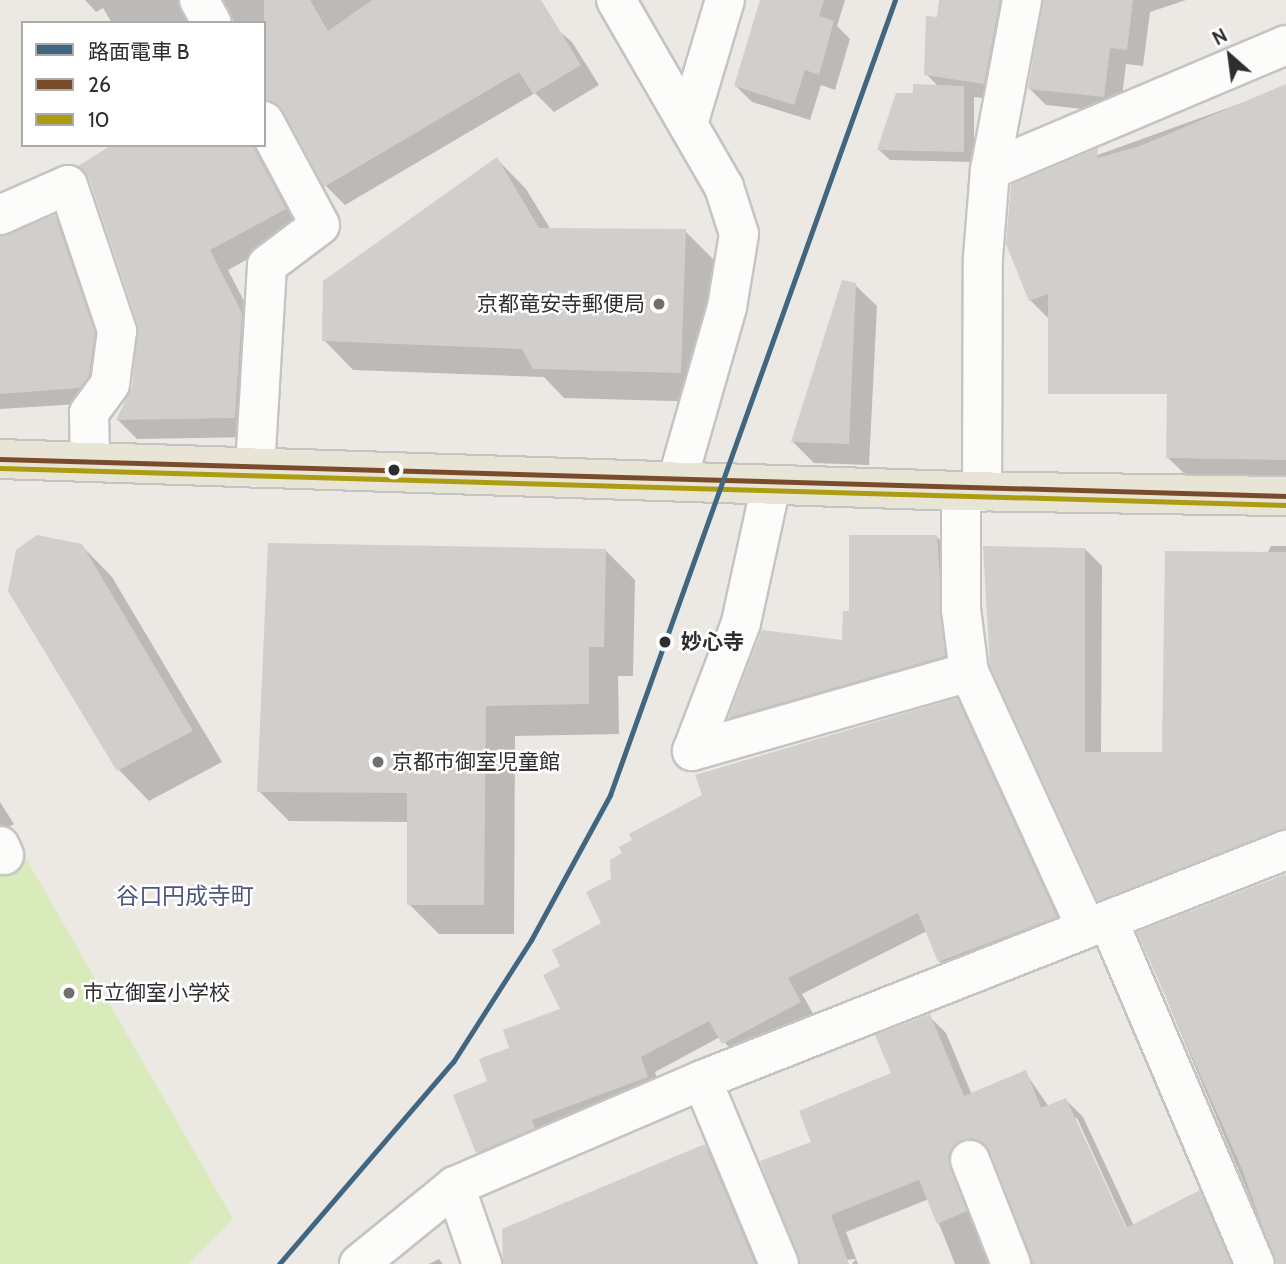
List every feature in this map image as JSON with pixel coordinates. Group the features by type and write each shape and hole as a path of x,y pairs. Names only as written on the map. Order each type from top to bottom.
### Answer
{"main road":[{"path":"0,459 971,491 1286,496"}],"street":[{"path":"200,0 211,21"},
{"path":"616,0 724,187 738,234 727,307 677,481"},
{"path":"688,124 725,0"},
{"path":"1022,0 990,170 971,491 961,609 969,673 1097,924 1255,1264"},
{"path":"990,170 1286,45"},
{"path":"255,468 267,264 320,225 266,125"},
{"path":"0,215 68,185 117,331 110,384 89,413 90,462"},
{"path":"771,485 741,623 692,751 969,673"},
{"path":"359,1264 455,1186 702,1080 1286,849"},
{"path":"702,1080 779,1264"},
{"path":"970,1160 1011,1264"},
{"path":"455,1186 482,1264"}],"green space":[{"name":"市立御室小学校","path":"24,855 233,1219 188,1264 0,1264 0,868"}],"building":[{"path":"264,0 310,0 328,31 372,0 541,0 581,65 533,94 519,72 324,187 283,111 266,100"},
{"path":"760,0 824,0 819,16 834,21 819,75 805,70 794,105 734,86"},
{"path":"939,0 1000,0 984,84 924,75 926,16 937,17"},
{"path":"1043,0 1133,0 1127,50 1110,48 1104,97 1028,89"},
{"path":"913,84 964,86 964,152 877,150 896,93 913,93"},
{"path":"1286,84 1286,460 1166,458 1167,394 1048,394 1048,294 1029,301 1006,244 1011,185 1098,148 1097,158 1140,146"},
{"path":"109,147 253,147 286,209 210,250 242,313 235,418 116,420 132,387 138,325 89,178 78,166"},
{"path":"497,157 539,228 686,229 681,373 533,369 522,349 322,341 323,281"},
{"path":"55,215 95,333 89,376 80,388 0,394 0,236"},
{"path":"842,280 856,283 849,444 791,442"},
{"path":"37,535 82,544 193,731 117,771 8,591 16,550"},
{"path":"849,535 937,535 945,656 728,718 762,630 842,640 843,611 849,611"},
{"path":"268,543 606,549 604,647 589,647 589,704 486,706 484,905 407,905 407,793 257,792"},
{"path":"983,546 1085,548 1085,752 1162,752 1165,551 1286,552 1286,829 1098,901 990,666"},
{"path":"957,698 1057,917 938,962 918,913 788,978 801,1002 722,1044 709,1021 641,1057 648,1077 532,1120 535,1128 476,1153 453,1095 487,1081 479,1059 509,1048 503,1030 560,1009 543,975 560,966 552,950 601,923 586,892 611,879 610,860 622,853 619,847 632,840 629,834 702,795 695,775"},
{"path":"1286,874 1286,1264 1276,1264 1242,1169 1137,932"},
{"path":"930,1014 964,1096 1026,1070 1041,1108 1066,1098 1126,1228 1200,1190 1231,1264 1034,1264 990,1152 973,1138 953,1146 948,1157 967,1211 937,1224 919,1180 831,1215 849,1264 800,1264 760,1161 811,1142 799,1111 891,1073 875,1035"},
{"path":"705,1144 755,1264 503,1264 502,1229"}],"tram line":[{"name":"B","path":"279,1264 453,1062 531,940 610,795 895,0"}],"transit line":[{"name":"26","path":"0,459 1286,496"},
{"name":"10","path":"0,468 1286,505"}],"place":[{"name":"京都竜安寺郵便局","path":"659,304"},
{"name":"妙心寺","path":"665,642"},
{"name":"京都市御室児童館","path":"378,762"},
{"name":"市立御室小学校","path":"69,993"}],"district":[{"name":"谷口円成寺町","path":"185,896"}]}
